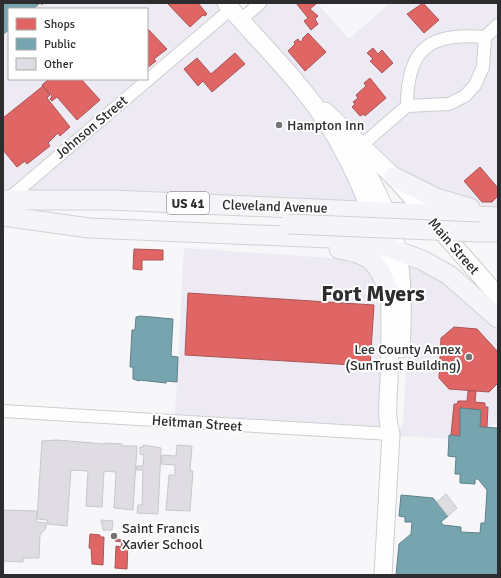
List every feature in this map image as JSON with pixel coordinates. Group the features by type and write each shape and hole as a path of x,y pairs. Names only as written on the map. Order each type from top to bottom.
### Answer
{"main road":[{"path":"233,10 307,95 377,210"},
{"name":"Main Street","path":"307,95 362,145 394,177 418,213 498,297"},
{"path":"337,122 365,168 377,210 390,244 402,307 402,334 396,423 391,434"},
{"path":"394,177 436,198 488,212 494,222"},
{"name":"Cleveland Avenue","path":"4,208 111,200 377,210 494,222"},
{"path":"4,208 89,228 330,238 390,244 449,275 498,318"},
{"name":"Cleveland Avenue","path":"4,208 150,218 290,224 494,222"},
{"path":"232,234 261,240 312,244 355,252 370,258 380,268 389,291"},
{"path":"383,575 391,434 387,421 390,344 390,244"}],"street":[{"name":"Johnson Street","path":"4,208 54,158 233,10 260,3"},
{"path":"362,145 407,106 449,104 465,96 475,85 483,67 485,37 498,25"},
{"path":"407,106 407,82 415,63 427,45 445,37 463,35 485,37"},
{"name":"Heitman Street","path":"3,411 391,434"}],"shaded area":[{"path":"3,3 218,3 222,8 148,70 148,8 8,8 8,80 137,80 11,189 3,189"},
{"path":"269,3 317,3 349,39 390,3 498,3 498,17 483,31 464,29 444,32 422,42 410,61 401,80 401,103 362,137 312,91 250,20"},
{"path":"230,16 299,94 325,133 359,202 27,190"},
{"path":"498,33 498,206 495,209 470,202 398,173 371,145 410,111 450,110 470,99 489,69 491,39"},
{"path":"464,40 479,42 477,66 470,82 461,92 447,99 413,100 413,83 431,49 447,43"},
{"path":"184,248 361,260 366,262 383,292 383,428 175,416"},
{"path":"404,262 423,267 498,325 498,421 472,440 398,436 403,423 408,334"}],"building: Shops":[{"path":"167,3 198,3 207,14 205,16 203,15 190,27"},
{"path":"296,3 317,3 310,9 318,16 315,19 318,24 311,30 304,21 308,18"},
{"path":"423,3 439,20 424,33 407,14"},
{"path":"148,29 167,49 154,59 156,61 148,67"},
{"path":"308,33 326,52 305,71 288,51 295,44 294,42 298,39 300,42"},
{"path":"373,48 378,54 382,50 393,63 382,73 370,61 373,59 367,53"},
{"path":"235,53 245,64 212,92 203,81 198,86 184,69 197,58 211,74"},
{"path":"370,78 386,98 365,116 364,114 360,116 352,107 355,104 353,102 358,98 356,95 366,86 364,83"},
{"path":"48,80 82,80 100,100 77,120 57,97 52,101 50,99 52,96 42,85"},
{"path":"43,86 50,95 47,98 70,127 60,136 58,133 48,143 50,146 27,164 25,161 17,167 3,150 3,118"},
{"path":"480,167 498,188 498,196 492,202 482,202 464,181"},
{"path":"134,249 163,250 163,260 142,260 142,270 133,269"},
{"path":"188,293 374,305 370,366 185,355"},
{"name":"Lee County Annex (SunTrust Building)","path":"454,327 477,329 498,352 498,383 489,392 449,389 439,378 441,338"},
{"path":"468,391 476,391 475,402 485,403 485,407 488,407 487,427 480,427 481,410 460,408 460,436 451,435 454,404 457,404 458,401 467,401"},
{"path":"90,534 104,537 103,565 92,564 91,548 89,548"},
{"path":"115,539 126,540 128,542 127,569 115,568 116,546 121,547 122,542 115,541"}],"building: Public":[{"path":"3,3 40,3 34,8 8,8 8,31 3,34"},
{"path":"140,316 173,319 171,356 178,357 177,382 166,381 166,383 139,381 133,379 133,367 130,367 132,330 135,330 136,317"},
{"path":"460,408 481,410 480,427 498,428 498,575 396,575 399,544 411,534 412,522 405,522 405,517 399,516 401,495 433,498 448,516 441,522 443,525 461,527 461,532 480,533 481,523 485,523 487,490 478,479 475,479 475,484 460,483 460,474 455,474 456,457 448,456 449,435 460,436"}],"building: Other":[{"path":"57,440 137,446 133,510 114,508 116,472 104,471 102,507 86,506 88,471 71,470 67,526 47,524 47,520 37,519 42,441"},
{"path":"143,445 161,448 158,514 137,513 138,505 142,505 143,470 136,470 137,466 143,466 144,455 140,454 140,447 143,447"},
{"path":"177,445 192,446 190,471 193,471 190,511 166,510 169,475 175,475 175,465 161,464 162,455 176,456"},
{"path":"446,494 457,508 448,516 437,502"},
{"path":"3,510 37,511 36,522 46,523 46,528 40,535 39,558 23,558 23,562 3,561"},
{"path":"101,520 113,521 112,530 103,530"}],"place":[{"name":"Hampton Inn","path":"279,125"},
{"name":"Lee County Annex (SunTrust Building)","path":"469,357"},
{"name":"Saint Francis Xavier School","path":"114,536"}],"district":[{"name":"Fort Myers","path":"373,293"}]}
